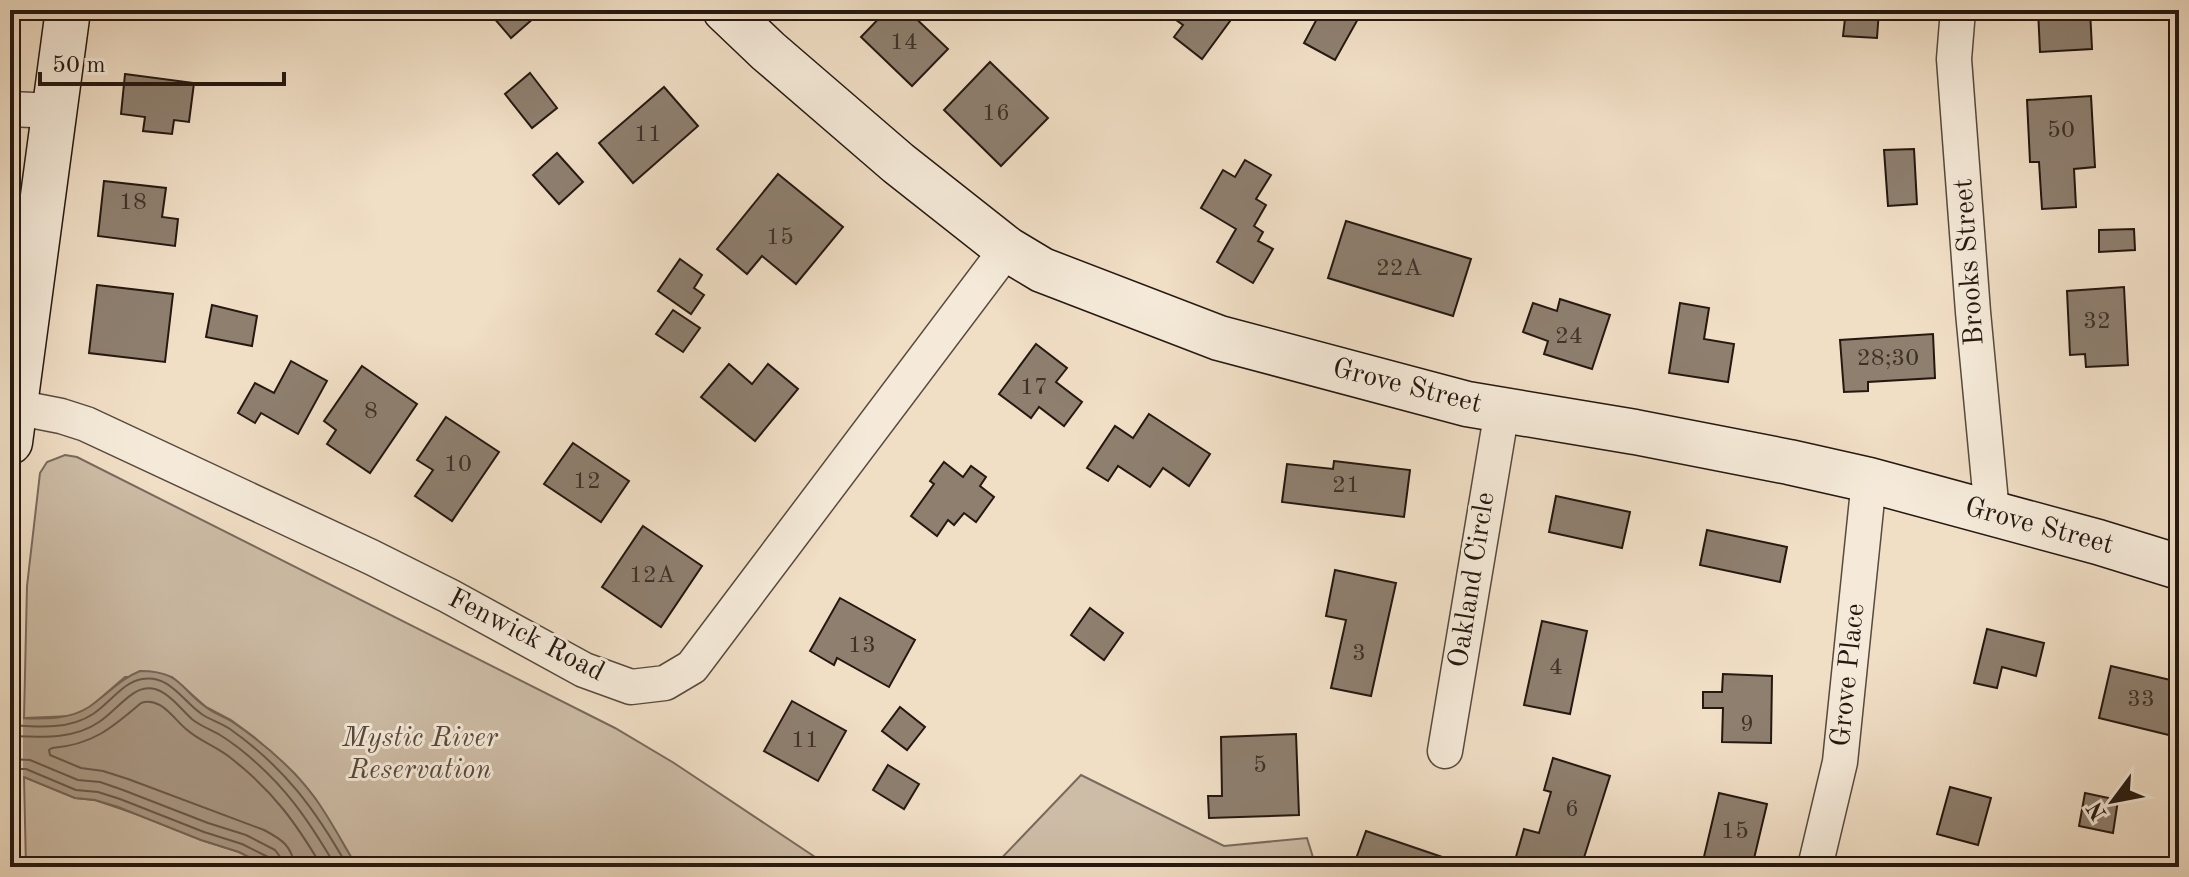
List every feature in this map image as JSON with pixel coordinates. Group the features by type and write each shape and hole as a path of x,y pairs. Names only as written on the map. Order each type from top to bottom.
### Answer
{"street":[{"path":"12,424 68,10"},
{"name":"Grove Street","path":"725,10 898,163 1007,249 1042,270 1219,338 1467,404 1743,453 1869,480 2179,567"},
{"name":"Brooks Street","path":"1958,10 1954,59 1992,513"},
{"path":"10,109 55,111"},
{"name":"Fenwick Road","path":"12,424 61,416 86,424 371,557 584,670 631,687 665,683 692,667 1007,249"},
{"name":"Oakland Circle","path":"1445,751 1502,410"},
{"name":"Grove Place","path":"1815,867 1840,762 1869,480"}],"green space":[{"name":"Mystic River Reservation","path":"65,455 77,457 615,728 674,763 830,867 357,867 315,798 295,774 254,737 206,707 172,677 125,677 89,708 72,716 24,718 27,586 40,473 47,462"},
{"path":"1081,775 1224,846 1307,838 1316,867 993,867"},
{"path":"24,777 75,798 95,800 139,815 239,852 269,867 26,867"}],"water":[{"path":"140,671 172,677 207,708 234,723 278,757 315,798 357,867 269,867 239,852 118,807 75,798 24,777 10,777 10,718 51,718 80,712"}],"pier":[{"path":"10,714 23,714 23,781 10,781"}],"building":[{"path":"487,10 543,10 511,38"},
{"path":"887,10 907,10 948,49 912,86 861,37"},
{"path":"1162,10 1223,10 1233,17 1202,59 1174,37 1183,25"},
{"path":"1310,10 1363,10 1335,60 1304,43 1319,15"},
{"path":"1846,10 1879,10 1877,38 1843,36"},
{"path":"2038,10 2090,10 2092,49 2040,52"},
{"path":"990,62 1048,118 1001,166 944,110"},
{"path":"530,73 557,108 532,128 505,94"},
{"path":"125,74 194,83 189,122 174,120 172,134 143,131 145,117 121,114"},
{"path":"664,87 698,126 633,183 599,143"},
{"path":"2091,96 2095,167 2074,169 2076,207 2042,209 2039,162 2030,162 2027,100"},
{"path":"1914,149 1917,204 1888,206 1884,150"},
{"path":"557,153 583,182 559,204 533,175"},
{"path":"1245,160 1271,175 1256,199 1266,205 1254,226 1263,232 1258,241 1273,249 1253,283 1217,262 1236,229 1201,208 1223,170 1235,177"},
{"path":"778,174 843,227 796,284 762,256 747,274 717,249"},
{"path":"104,181 166,188 162,217 178,219 175,246 98,236"},
{"path":"1346,221 1471,259 1453,316 1328,278"},
{"path":"2134,229 2135,250 2099,252 2099,230"},
{"path":"680,259 702,275 694,288 704,295 691,314 658,291"},
{"path":"97,285 173,294 165,362 89,353"},
{"path":"2124,287 2128,365 2086,367 2085,354 2070,355 2067,291"},
{"path":"1560,299 1610,315 1592,369 1544,354 1548,341 1523,332 1533,303 1557,311"},
{"path":"1680,303 1709,308 1704,339 1734,344 1728,382 1669,373"},
{"path":"212,305 257,316 252,346 206,337"},
{"path":"673,310 700,328 683,352 656,334"},
{"path":"1933,334 1935,378 1868,382 1868,391 1844,392 1840,340"},
{"path":"1036,344 1067,368 1056,382 1082,402 1064,426 1039,407 1031,418 999,394"},
{"path":"291,361 327,381 298,434 261,413 255,423 238,413 255,383 274,393"},
{"path":"729,364 752,384 768,364 798,389 755,441 701,397"},
{"path":"362,366 417,404 370,473 327,444 336,430 324,421"},
{"path":"1149,414 1210,454 1189,486 1163,468 1150,487 1118,466 1108,481 1087,468 1115,426 1133,438"},
{"path":"446,417 499,452 452,521 415,496 433,470 417,460"},
{"path":"573,443 629,481 601,522 544,484"},
{"path":"1334,461 1410,470 1404,517 1282,502 1287,464 1333,469"},
{"path":"944,462 963,477 971,466 986,477 980,486 994,497 976,522 964,513 954,525 948,520 937,536 911,516 934,484 930,481"},
{"path":"1556,496 1630,512 1622,548 1549,532"},
{"path":"643,526 702,566 661,627 602,587"},
{"path":"1707,530 1787,547 1780,582 1700,565"},
{"path":"1335,570 1396,583 1371,696 1331,688 1346,620 1326,616"},
{"path":"840,598 915,640 889,687 837,658 834,665 810,651"},
{"path":"1090,608 1123,633 1104,660 1071,635"},
{"path":"1542,621 1587,631 1570,714 1524,705"},
{"path":"1987,629 2044,643 2036,676 2002,667 1997,688 1974,683"},
{"path":"2111,666 2179,682 2177,737 2099,718"},
{"path":"1723,674 1772,676 1771,743 1722,742 1723,708 1703,708 1703,692 1722,692"},
{"path":"792,701 846,731 818,781 764,751"},
{"path":"900,707 925,727 907,750 882,731"},
{"path":"1296,734 1299,815 1209,818 1208,796 1222,796 1221,737"},
{"path":"1553,758 1610,776 1581,867 1513,867 1524,829 1539,833 1551,792 1544,790"},
{"path":"888,765 919,784 904,809 873,790"},
{"path":"1950,787 1991,798 1978,845 1937,834"},
{"path":"1719,793 1767,804 1752,867 1731,867 1703,861"},
{"path":"2085,793 2118,800 2113,833 2079,826"},
{"path":"1366,831 1445,858 1442,867 1353,867"}]}
